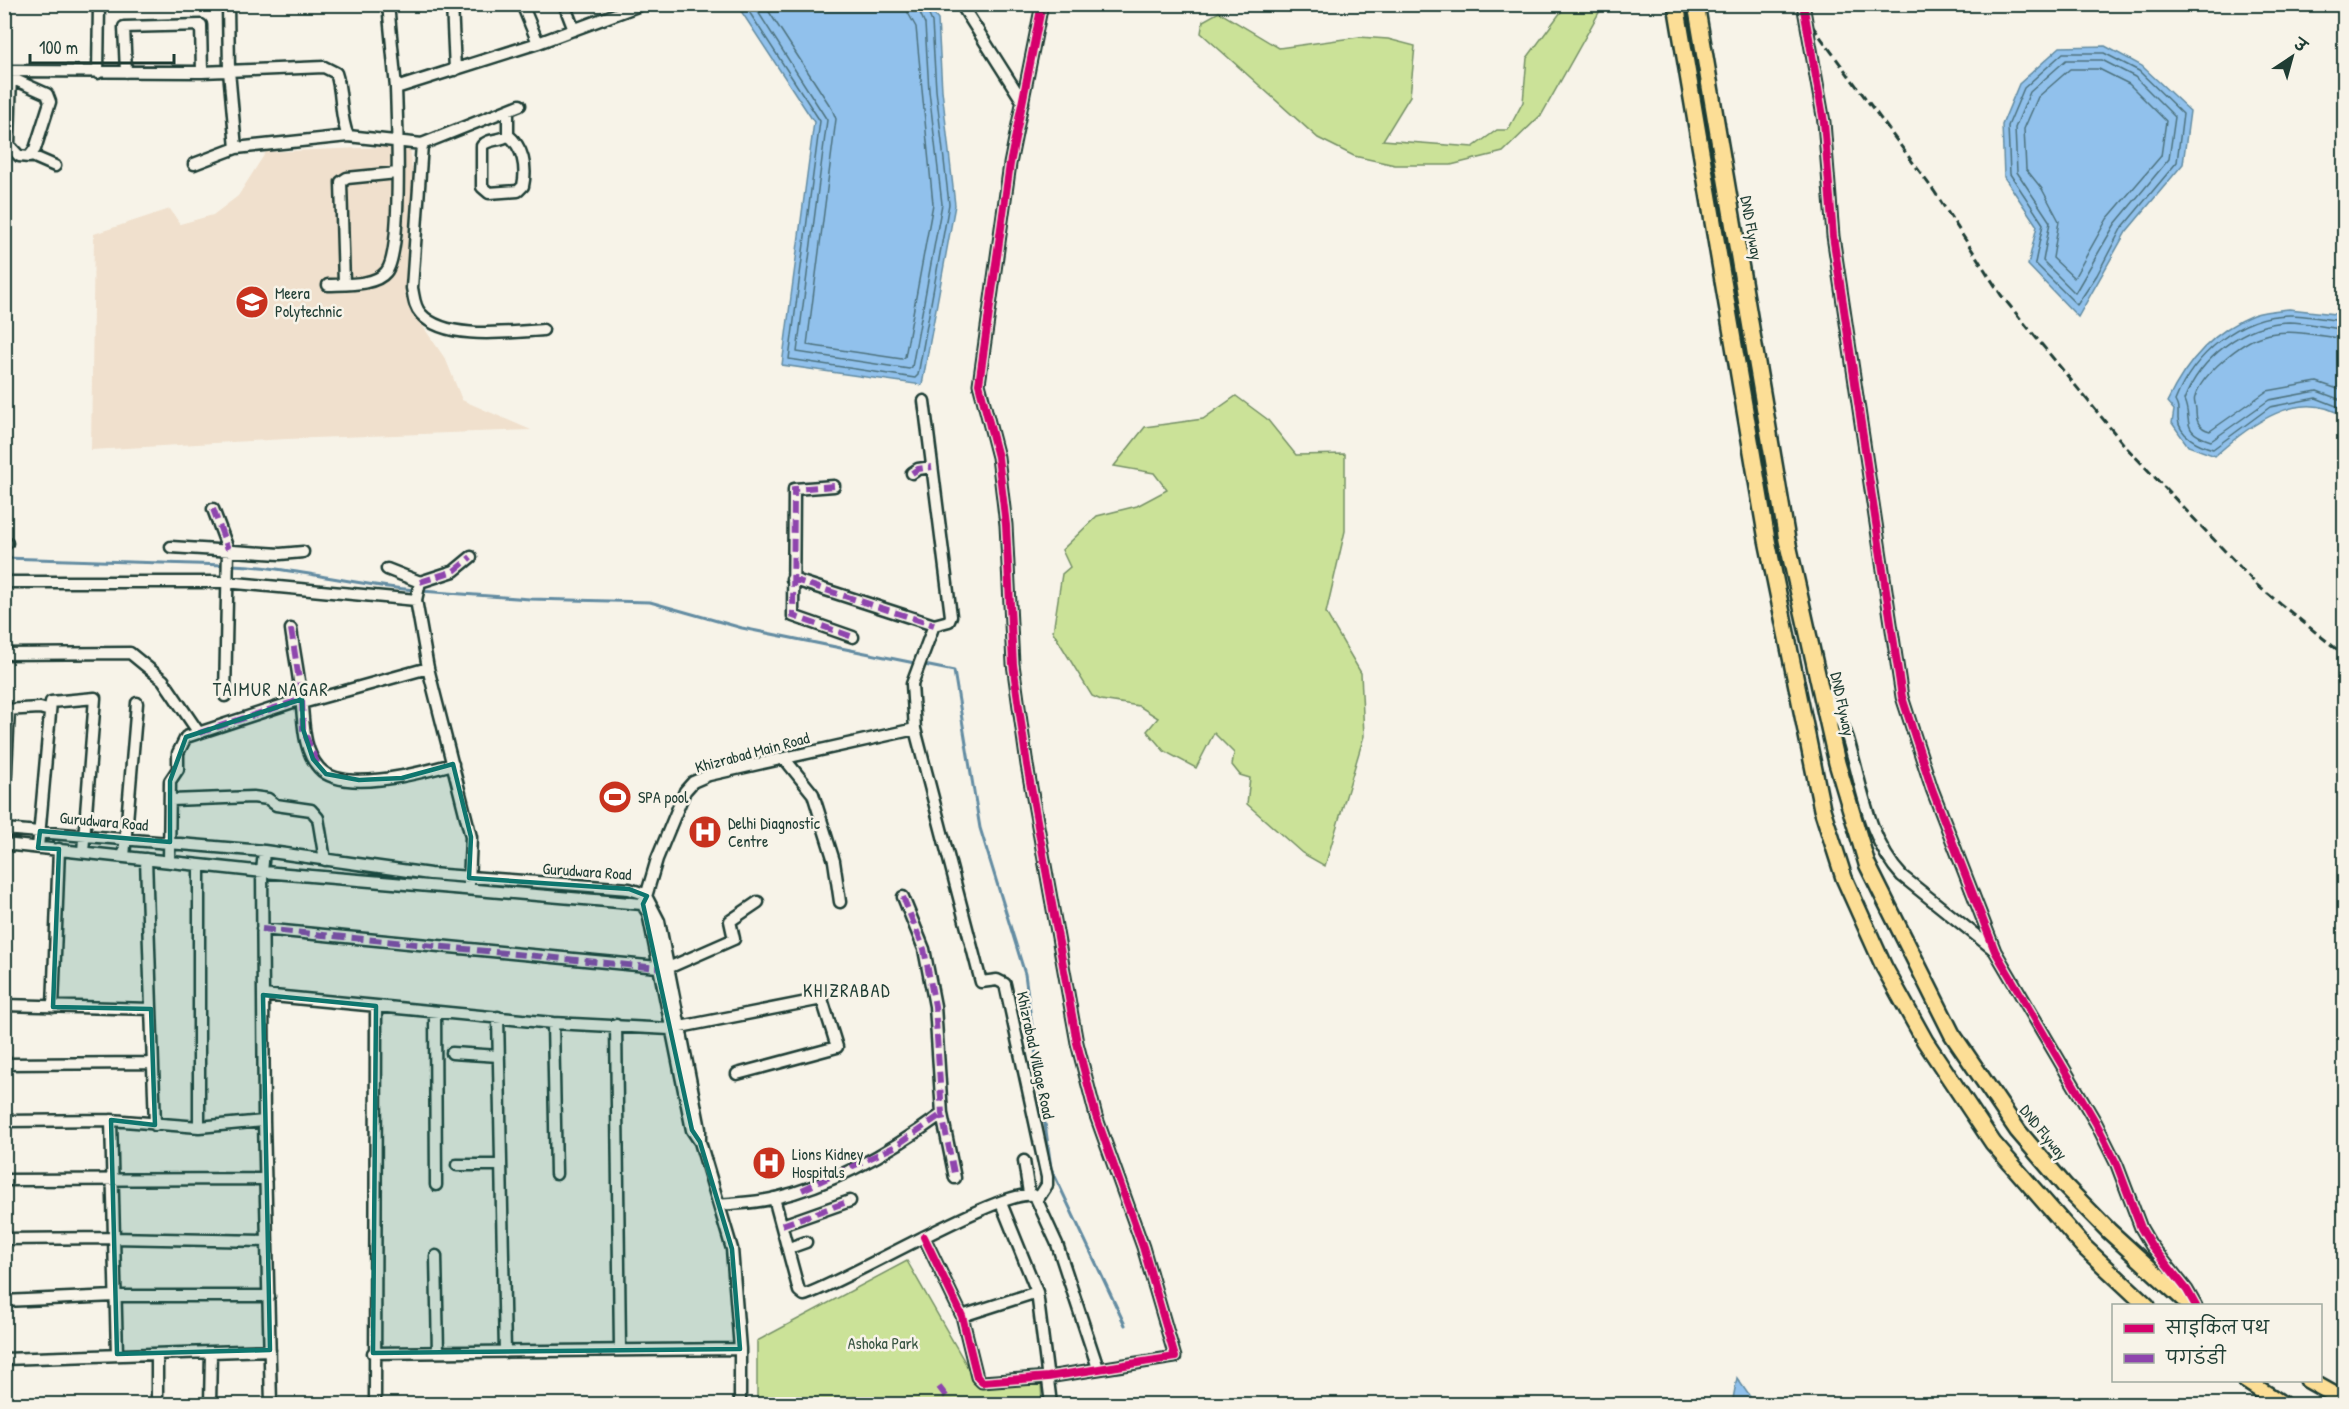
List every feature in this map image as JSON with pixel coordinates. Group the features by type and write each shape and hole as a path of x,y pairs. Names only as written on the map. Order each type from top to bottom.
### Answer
{"highway":[{"path":"1676,4 1767,540 1822,809 1844,878 1884,967 1925,1041 1992,1143 2084,1247 2145,1304"},
{"name":"DND Flyway","path":"1696,4 1787,540 1837,763 1867,864 1952,1034 2018,1131 2065,1186 2135,1257 2190,1304"},
{"path":"2248,1382 2282,1404"},
{"path":"2312,1382 2344,1400"}],"street":[{"path":"98,73 99,4"},
{"path":"228,4 229,71 236,148"},
{"path":"328,285 376,278 386,272 392,254 398,141 396,87 388,4"},
{"path":"452,4 455,70"},
{"path":"522,4 538,43"},
{"path":"564,4 574,30"},
{"path":"396,87 538,43 643,4"},
{"path":"961,4 1023,102"},
{"path":"924,1237 962,1316 977,1377 982,1382 1048,1377 1175,1357 1143,1247 1100,1127 1077,1042 1027,765 1013,664 1006,525 998,457 979,384 1010,164 1042,4"},
{"path":"1803,4 1824,122 1833,236 1902,697 1932,789 1995,951 2096,1123 2117,1165 2141,1228 2195,1304"},
{"path":"126,72 124,27 201,25 202,72"},
{"path":"9,74 331,69 336,73 339,81 344,128 348,136"},
{"path":"9,74 47,94 50,102 32,156"},
{"path":"9,74 9,145 19,156 32,156 55,166"},
{"path":"194,164 236,148 348,136 422,144 520,105"},
{"path":"508,110 508,135"},
{"path":"508,135 518,143 521,151 523,186 518,191 489,193 482,187 482,146 488,141 502,139 508,135"},
{"path":"422,144 412,288 414,303 421,314 441,327 458,331 495,333 543,330"},
{"path":"344,284 341,182 347,178 397,173"},
{"path":"792,579 934,625 949,621 951,616 924,401"},
{"path":"912,473 918,469 932,467"},
{"path":"834,486 794,489 793,616 854,637"},
{"path":"213,509 227,559 225,696"},
{"path":"171,547 227,559 303,552"},
{"path":"4,582 225,582 419,592 471,557"},
{"path":"387,569 419,592 428,668 471,837 469,890"},
{"path":"915,729 911,690 934,625"},
{"path":"291,629 302,701 303,729 313,759 319,768 333,777 368,780 402,778 453,764"},
{"path":"5,654 130,653 163,680 199,733"},
{"path":"169,862 170,781 178,769 178,753 186,737 302,701 428,668"},
{"path":"1818,676 1847,736 1862,792 1880,845 1889,863 1995,951"},
{"path":"38,848 51,702 95,698 83,852"},
{"path":"124,857 137,703"},
{"path":"4,811 7,710 40,708 50,711"},
{"name":"Khizrabad Main Road","path":"645,901 657,860 688,787 709,775 915,729"},
{"name":"Khizrabad Village Road","path":"915,729 981,982 997,980 1005,984 1047,1177 1047,1185 1033,1196"},
{"path":"784,758 813,794 834,861 840,902"},
{"path":"171,800 253,797 268,799 276,805 311,810 318,818 325,860"},
{"name":"Gurudwara Road","path":"4,829 264,851 469,878 629,889 645,901 659,921 663,968 692,1130 700,1142 720,1205"},
{"path":"4,844 262,872 469,890 645,901"},
{"path":"53,1007 59,849"},
{"path":"264,851 262,872 264,1121 271,1404"},
{"path":"146,859 155,1125"},
{"path":"199,866 199,1127"},
{"path":"903,897 924,949 935,1006 942,1113 955,1178"},
{"path":"262,928 663,968 734,939 730,921 758,902"},
{"path":"263,995 553,1023 675,1029 822,999 837,1047 737,1074"},
{"path":"4,1005 151,1009"},
{"path":"375,1404 373,1353 376,1006"},
{"path":"435,1012 436,1185"},
{"path":"498,1017 505,1352"},
{"path":"553,1023 556,1174"},
{"path":"616,1025 620,1348"},
{"path":"452,1053 499,1056"},
{"path":"4,1064 152,1063"},
{"path":"740,1404 740,1349 732,1249 720,1205 774,1198 848,1170 894,1147 942,1113"},
{"path":"4,1121 111,1120 199,1127 264,1121"},
{"path":"111,1120 112,1238 117,1354"},
{"path":"1024,1161 1033,1196 1057,1244 1098,1368"},
{"path":"457,1165 501,1165"},
{"path":"4,1180 266,1179"},
{"path":"774,1198 799,1291 804,1295 1001,1203 1033,1196"},
{"path":"782,1225 850,1201"},
{"path":"1001,1203 1037,1292 1051,1404"},
{"path":"4,1239 112,1238 267,1241"},
{"path":"789,1248 806,1242"},
{"path":"436,1256 438,1352"},
{"path":"962,1316 1037,1292"},
{"path":"4,1301 115,1296 269,1296"},
{"path":"373,1353 620,1348 740,1349"},
{"path":"4,1359 270,1350"},
{"path":"210,1404 211,1353"},
{"path":"157,1354 157,1404"}],"highlighted area":[{"path":"302,699 303,729 313,759 326,774 359,780 402,778 453,764 471,837 469,878 629,889 647,896 643,904 692,1130 700,1142 732,1249 740,1349 373,1353 376,1006 263,995 270,1350 117,1354 111,1120 155,1125 151,1009 53,1007 59,849 38,848 40,831 170,842 170,781 186,737"}],"shaded area":[{"name":"Meera Polytechnic","path":"410,146 415,202 407,279 411,309 446,360 462,400 531,430 286,439 91,450 94,234 170,209 180,224 213,215 238,196 266,152"}],"green space":[{"path":"1566,5 1616,5 1601,9 1542,114 1503,152 1451,165 1395,165 1354,156 1318,138 1201,33 1203,21 1219,12 1279,48 1359,37 1388,39 1415,46 1410,96 1383,140 1473,147 1497,130 1508,130 1523,102 1527,58"},
{"path":"1236,396 1267,419 1296,455 1345,454 1345,531 1326,613 1361,673 1364,736 1325,866 1302,853 1247,804 1250,778 1240,775 1232,765 1234,753 1214,733 1196,768 1164,751 1147,731 1158,718 1139,706 1101,700 1092,696 1053,632 1062,574 1070,567 1062,550 1097,516 1137,506 1167,490 1154,473 1114,466 1145,427 1203,419"},
{"name":"Ashoka Park","path":"907,1261 978,1385 1041,1383 1042,1404 757,1404 757,1341"}],"water":[{"path":"737,5 928,5 938,20 942,90 955,205 922,385 782,365 814,122"},
{"path":"2105,46 2142,66 2190,111 2183,164 2126,232 2078,317 2028,265 2037,226 2004,177 2002,125 2019,84 2060,47"},
{"path":"2289,309 2344,315 2344,417 2327,409 2310,406 2293,408 2259,422 2215,456 2188,446 2172,423 2174,410 2167,402 2182,375 2202,350 2225,330 2257,314"},
{"path":"1737,1378 1755,1404 1732,1404"}],"waterway":[{"path":"4,558 225,565"},
{"path":"231,565 277,569 415,590"},
{"path":"421,591 530,599 650,602 742,628 954,671 980,828 1025,974 1051,1168 1125,1325"}],"railway":[{"path":"1796,4 1934,191 2001,295 2126,447 2258,586 2344,655"}],"marked path":[{"path":"912,473 918,469 932,467"},
{"path":"834,486 794,489 793,616 853,637"},
{"path":"213,509 228,549"},
{"path":"420,582 454,571 471,557"},
{"path":"792,579 934,625"},
{"path":"291,629 302,699 303,729 319,768"},
{"path":"199,733 302,699"},
{"path":"903,897 924,949 935,1006 942,1114 955,1178"},
{"path":"262,929 658,968"},
{"path":"802,1190 894,1147 942,1114"},
{"path":"782,1225 850,1201"},
{"path":"939,1387 952,1404"}],"cycle path":[{"path":"924,1237 962,1316 977,1377 982,1382 1048,1377 1175,1357 1143,1247 1096,1116 1077,1043 1027,765 1013,664 1006,525 998,457 979,384 1010,164 1042,4"},
{"path":"1803,4 1824,122 1833,236 1902,697 1932,789 1995,951 2096,1123 2117,1165 2141,1228 2195,1304"}],"place":[{"name":"Meera Polytechnic","path":"252,302"},
{"name":"SPA pool","path":"615,797"},
{"name":"Delhi Diagnostic Centre","path":"705,832"},
{"name":"Lions Kidney Hospitals","path":"769,1163"}],"district":[{"name":"TAIMUR NAGAR","path":"271,690"},
{"name":"KHIZRABAD","path":"847,991"}]}
